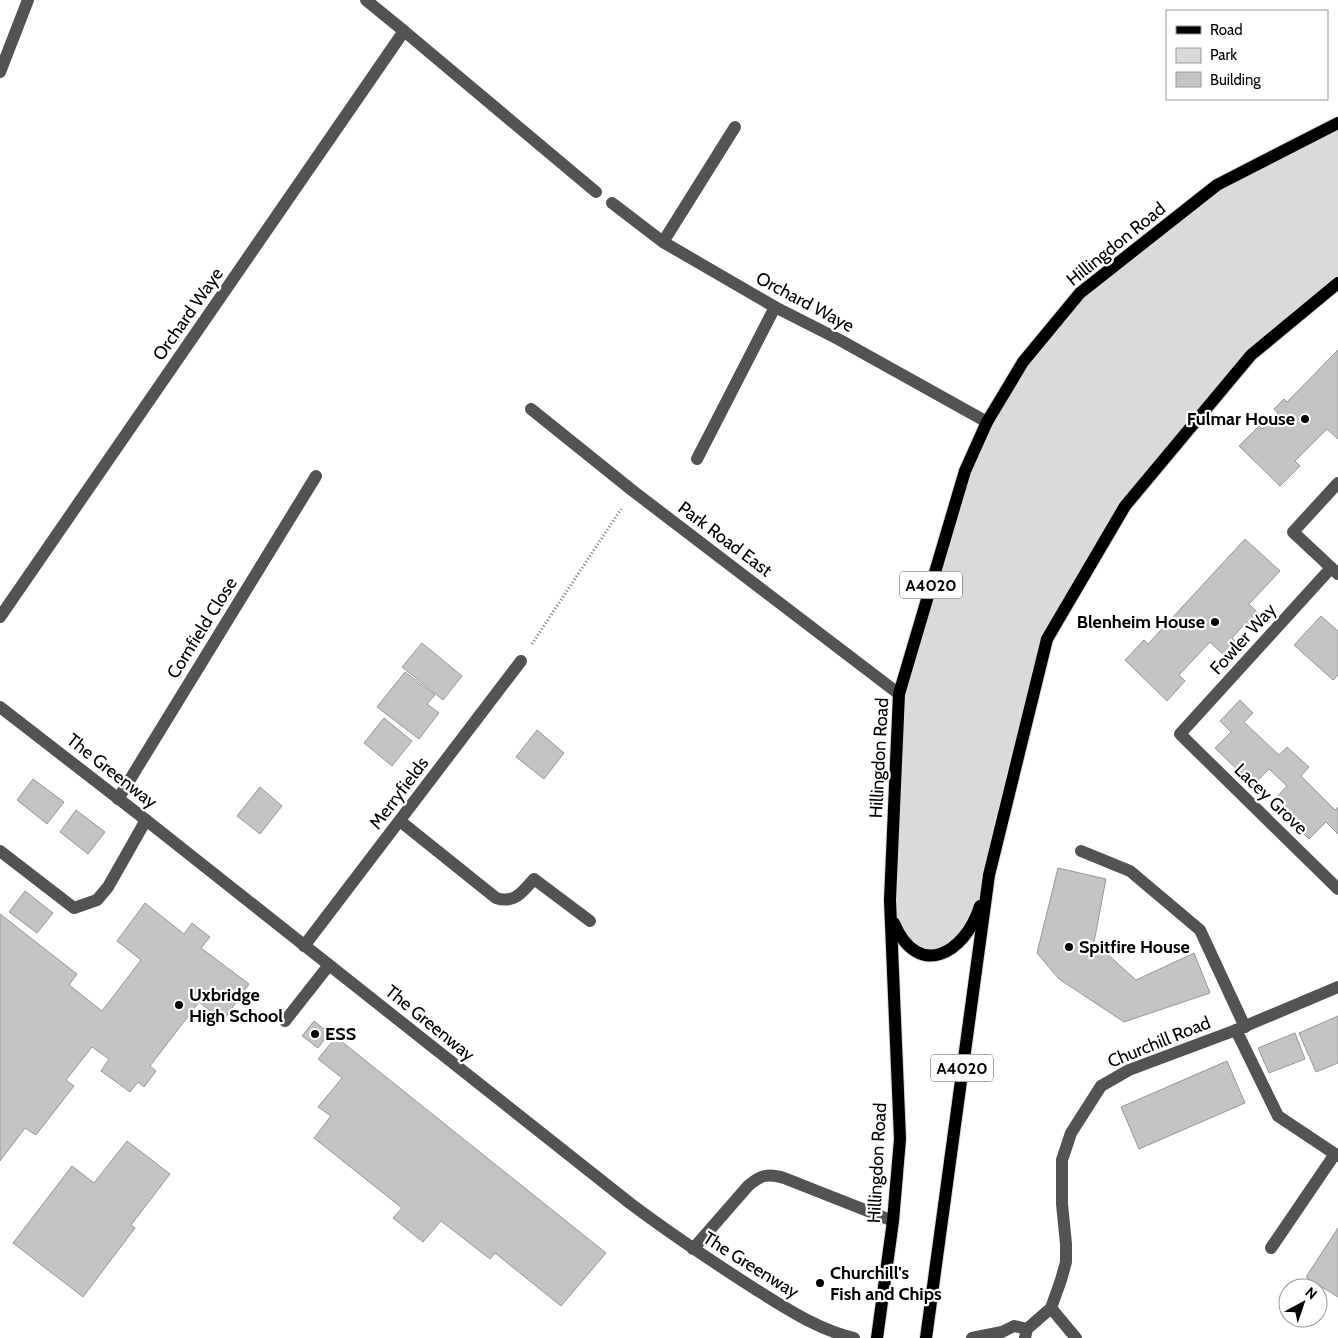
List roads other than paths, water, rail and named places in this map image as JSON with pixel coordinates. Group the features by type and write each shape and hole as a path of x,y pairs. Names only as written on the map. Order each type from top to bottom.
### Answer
{"main road":[{"name":"Hillingdon Road","path":"876,1338 893,1221 900,1138 890,900 899,694 966,471 987,422 1023,362 1080,293 1217,186 1338,124"},
{"name":"A4020","path":"890,900 894,923 902,942 918,953 933,956 951,950 965,936 976,917 989,875 1047,639 1125,506 1251,355 1338,283"},
{"name":"A4020","path":"926,1338 989,875"}],"street":[{"path":"0,72 28,0"},
{"path":"366,0 596,192"},
{"name":"Orchard Waye","path":"0,617 404,31"},
{"path":"664,242 735,127"},
{"name":"Orchard Waye","path":"612,203 664,242 775,307 838,339 987,422"},
{"path":"697,459 775,307"},
{"name":"Park Road East","path":"531,409 633,491 899,694"},
{"name":"Cornfield Close","path":"118,799 316,476"},
{"name":"Fowler Way","path":"1180,734 1334,571 1293,532 1338,484"},
{"name":"Merryfields","path":"304,946 521,661"},
{"name":"The Greenway","path":"0,707 146,820 631,1204 693,1249 792,1312 840,1335 854,1338"},
{"name":"Lacey Grove","path":"1180,734 1338,889"},
{"path":"0,851 74,908 97,900 108,887 146,820"},
{"path":"400,821 496,898 505,901 515,899 534,879 590,922"},
{"path":"1081,851 1130,871 1200,930 1278,1116 1336,1155 1271,1248"},
{"path":"285,1021 329,965"},
{"name":"Churchill Road","path":"1051,1308 1066,1262 1062,1160 1071,1133 1101,1086 1129,1070 1241,1028 1338,987"},
{"path":"693,1249 757,1177 767,1175 784,1178 893,1221"},
{"path":"972,1338 1002,1332 1014,1326 1026,1334 1051,1308 1076,1338"}],"place":[{"name":"Fulmar House","path":"1305,419"},
{"name":"Blenheim House","path":"1215,622"},
{"name":"Spitfire House","path":"1069,947"},
{"name":"Uxbridge High School","path":"179,1005"},
{"name":"ESS","path":"315,1034"},
{"name":"Churchill's Fish and Chips","path":"820,1283"}]}
